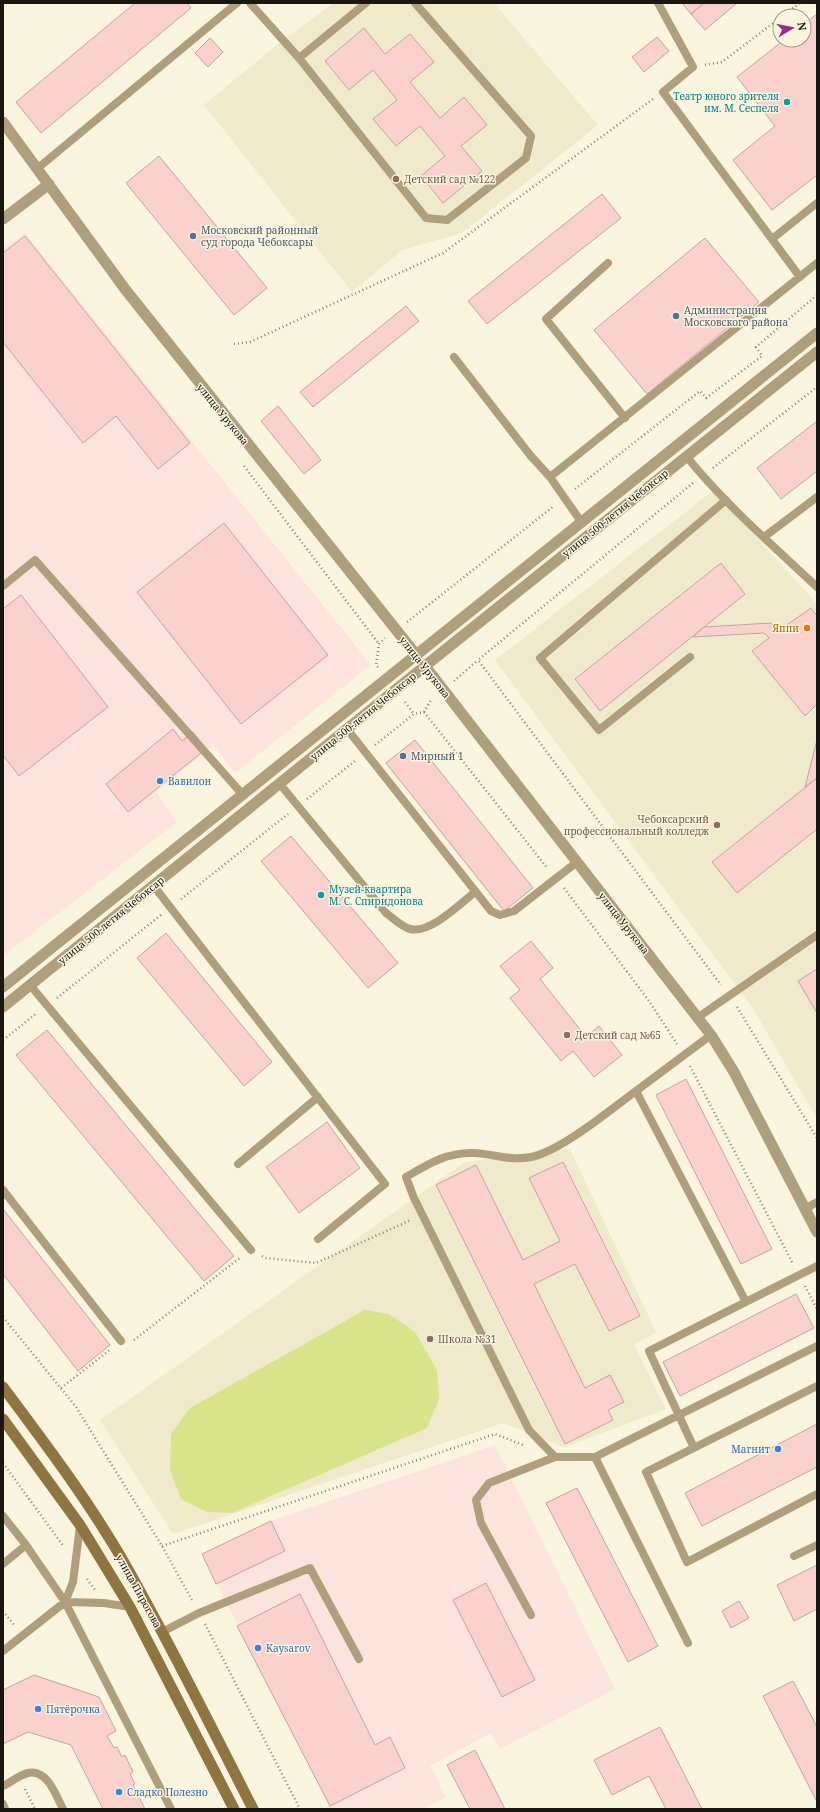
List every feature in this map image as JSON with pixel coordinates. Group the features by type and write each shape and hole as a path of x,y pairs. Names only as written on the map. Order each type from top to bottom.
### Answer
{"main road":[{"name":"улица Пирогова","path":"3,1387 94,1515 121,1558 162,1632 252,1809"},
{"name":"улица Пирогова","path":"3,1419 80,1525 130,1607 234,1809"},
{"path":"80,1525 94,1515"},
{"path":"130,1607 144,1599"}],"street":[{"name":"улица Урукова","path":"3,122 38,168 103,261 425,666 711,1035 734,1072 817,1232"},
{"path":"3,219 49,184"},
{"name":"улица 500-летия Чебоксар","path":"3,987 417,656 817,333"},
{"name":"улица 500-летия Чебоксар","path":"3,1007 817,352"},
{"path":"678,446 686,456"},
{"path":"582,523 590,534"},
{"path":"271,773 280,784"},
{"path":"243,795 252,806"},
{"path":"144,874 153,885"},
{"path":"20,973 30,985"}],"lane":[{"path":"38,168 237,3"},
{"path":"250,3 299,58 426,218 447,220 526,158 531,136 415,3"},
{"path":"299,58 366,3"},
{"path":"658,3 693,67 663,92 800,277"},
{"path":"772,239 817,203"},
{"path":"608,263 546,319 625,418"},
{"path":"550,476 625,418 817,263"},
{"path":"454,356 530,455 550,476 582,523"},
{"path":"686,456 702,476 817,587"},
{"path":"764,537 817,497"},
{"path":"690,657 599,730 540,658 726,500"},
{"path":"3,586 35,560 243,795"},
{"path":"347,729 490,911 500,915 514,911 577,862"},
{"path":"280,784 386,914 408,929 420,930 435,923 475,892"},
{"path":"153,885 385,1184 318,1239"},
{"path":"697,1018 817,935"},
{"path":"30,985 251,1250"},
{"path":"556,1457 529,1430 423,1215 406,1177 431,1161 455,1154 474,1153 513,1159 533,1157 556,1147 636,1091 711,1035"},
{"path":"636,1091 746,1302"},
{"path":"238,1164 318,1097"},
{"path":"3,1190 121,1341"},
{"path":"805,1209 817,1202"},
{"path":"694,1448 649,1351 817,1266"},
{"path":"531,1615 481,1523 476,1500 489,1483 556,1457 595,1457 817,1346"},
{"path":"817,1386 646,1472 687,1562 817,1494"},
{"path":"595,1457 688,1643"},
{"path":"3,1516 26,1545 65,1602 172,1809"},
{"path":"3,1651 65,1602 73,1582 80,1525"},
{"path":"3,1564 26,1545"},
{"path":"794,1556 817,1545"},
{"path":"162,1632 200,1613 310,1568 359,1660"},
{"path":"65,1602 104,1603 130,1607"},
{"path":"3,1786 28,1773 34,1773 44,1777 49,1782 63,1809"},
{"path":"3,1804 5,1809"}],"path":[{"path":"693,67 722,62 772,24"},
{"path":"403,626 700,391 706,398 762,356 756,347 817,295"},
{"path":"454,681 702,476 817,387"},
{"path":"379,669 376,665 379,644 386,638"},
{"path":"478,660 743,1014 817,1138"},
{"path":"3,1040 414,714 424,712 431,700"},
{"path":"405,702 414,714"},
{"path":"424,712 556,878 649,1001 685,1055 817,1309"},
{"path":"61,1388 121,1341 131,1343 251,1250 266,1258 316,1263 423,1215"},
{"path":"3,1316 76,1407 162,1546 194,1602"},
{"path":"162,1546 495,1434 529,1447"},
{"path":"3,1611 22,1636"},
{"path":"203,1621 300,1809"},
{"path":"19,1777 35,1809"}],"shaded area":[{"name":"Детский сад №122","path":"334,3 494,3 598,125 462,233 402,250 352,292 204,105 283,40"},
{"path":"25,233 371,665 235,773 214,746 206,751 156,792 177,822 3,956 3,249"},
{"name":"Чебоксарский профессиональный колледж","path":"714,490 817,604 817,1119 754,1010 495,660"},
{"name":"Школа №31","path":"570,1149 656,1332 634,1345 666,1409 565,1447 503,1423 173,1534 100,1420 465,1162"},
{"path":"495,1445 615,1689 500,1749 491,1733 430,1766 446,1797 423,1809 324,1809 329,1805 202,1554 271,1521"}],"green space":[{"path":"365,1310 389,1314 415,1332 437,1370 439,1399 427,1428 232,1513 207,1512 181,1499 170,1470 171,1434 190,1408"}],"building":[{"path":"135,3 187,3 191,8 41,133 16,102"},
{"path":"682,3 704,3 691,14"},
{"path":"704,3 737,3 705,30 691,14"},
{"name":"Театр юного зрителя им. М. Сеспеля","path":"817,14 817,175 772,210 733,160 775,126 737,77 774,48 812,48 812,18"},
{"path":"364,28 385,54 410,34 434,62 410,82 440,118 464,97 487,125 461,146 482,171 443,203 421,176 445,156 420,126 396,146 373,119 397,100 373,70 349,90 325,61"},
{"path":"657,37 669,51 644,72 632,57"},
{"path":"210,38 223,52 208,67 195,53"},
{"path":"159,156 267,288 234,315 126,183"},
{"path":"602,194 621,218 487,324 468,301"},
{"path":"25,236 190,443 158,469 116,416 83,443 3,342 3,253"},
{"name":"Администрация Московского района","path":"705,238 759,302 647,394 594,330"},
{"path":"406,306 419,321 313,407 300,392"},
{"path":"278,406 321,460 304,474 261,421"},
{"path":"817,421 817,471 781,499 757,468"},
{"path":"224,523 328,655 241,724 137,592"},
{"path":"721,563 745,594 600,711 575,679"},
{"path":"21,595 108,707 19,776 3,755 3,609"},
{"path":"811,608 817,616 817,704 805,716 752,651 769,638 764,633 693,637 704,627 771,623 778,631"},
{"path":"173,729 182,741 193,732 206,749 128,812 106,784"},
{"path":"415,740 533,888 504,911 386,763"},
{"path":"817,740 817,778 805,787"},
{"path":"817,778 817,829 737,893 712,862"},
{"path":"291,836 398,963 368,988 261,861"},
{"path":"166,933 272,1062 244,1086 137,958"},
{"path":"531,941 553,968 540,979 586,1037 599,1026 622,1055 594,1077 573,1051 561,1061 510,998 520,990 500,966"},
{"path":"817,969 817,1013 798,981"},
{"path":"47,1030 234,1256 204,1281 16,1055"},
{"path":"686,1079 772,1249 741,1264 656,1095"},
{"path":"327,1122 360,1168 299,1213 266,1167"},
{"path":"563,1162 640,1316 609,1331 575,1264 534,1284 585,1388 610,1375 624,1402 608,1410 613,1420 565,1444 436,1185 476,1165 523,1260 560,1241 529,1178"},
{"path":"3,1209 110,1345 78,1371 3,1274"},
{"path":"796,1294 814,1328 680,1396 663,1362"},
{"path":"817,1424 817,1467 702,1526 685,1493"},
{"path":"577,1488 658,1646 628,1662 546,1503"},
{"path":"271,1521 285,1551 216,1584 202,1554"},
{"path":"817,1565 817,1609 794,1621 777,1585"},
{"path":"486,1583 535,1680 502,1697 453,1600"},
{"path":"300,1594 375,1745 390,1737 405,1768 330,1806 237,1626"},
{"path":"739,1601 749,1618 731,1628 722,1611"},
{"path":"34,1675 99,1697 116,1731 107,1736 114,1748 117,1747 122,1757 125,1755 133,1772 130,1774 135,1784 133,1785 145,1809 103,1809 71,1745 28,1732 3,1744 3,1690"},
{"path":"793,1681 817,1727 817,1802 763,1696"},
{"path":"660,1727 702,1809 666,1809 649,1776 612,1795 594,1760"},
{"path":"475,1750 505,1809 470,1809 447,1765"}],"place":[{"name":"Театр юного зрителя им. М. Сеспеля","path":"787,102"},
{"name":"Детский сад №122","path":"396,179"},
{"name":"Московский районный суд города Чебоксары","path":"193,236"},
{"name":"Администрация Московского района","path":"676,316"},
{"name":"Яппи","path":"807,628"},
{"name":"Мирный 1","path":"403,756"},
{"name":"Вавилон","path":"160,781"},
{"name":"Чебоксарский профессиональный колледж","path":"717,825"},
{"name":"Музей-квартира М. С. Спиридонова","path":"321,895"},
{"name":"Детский сад №65","path":"567,1035"},
{"name":"Школа №31","path":"430,1339"},
{"name":"Магнит","path":"778,1449"},
{"name":"Kaysarov","path":"258,1648"},
{"name":"Пятёрочка","path":"38,1709"},
{"name":"Сладко Полезно","path":"119,1792"}]}
